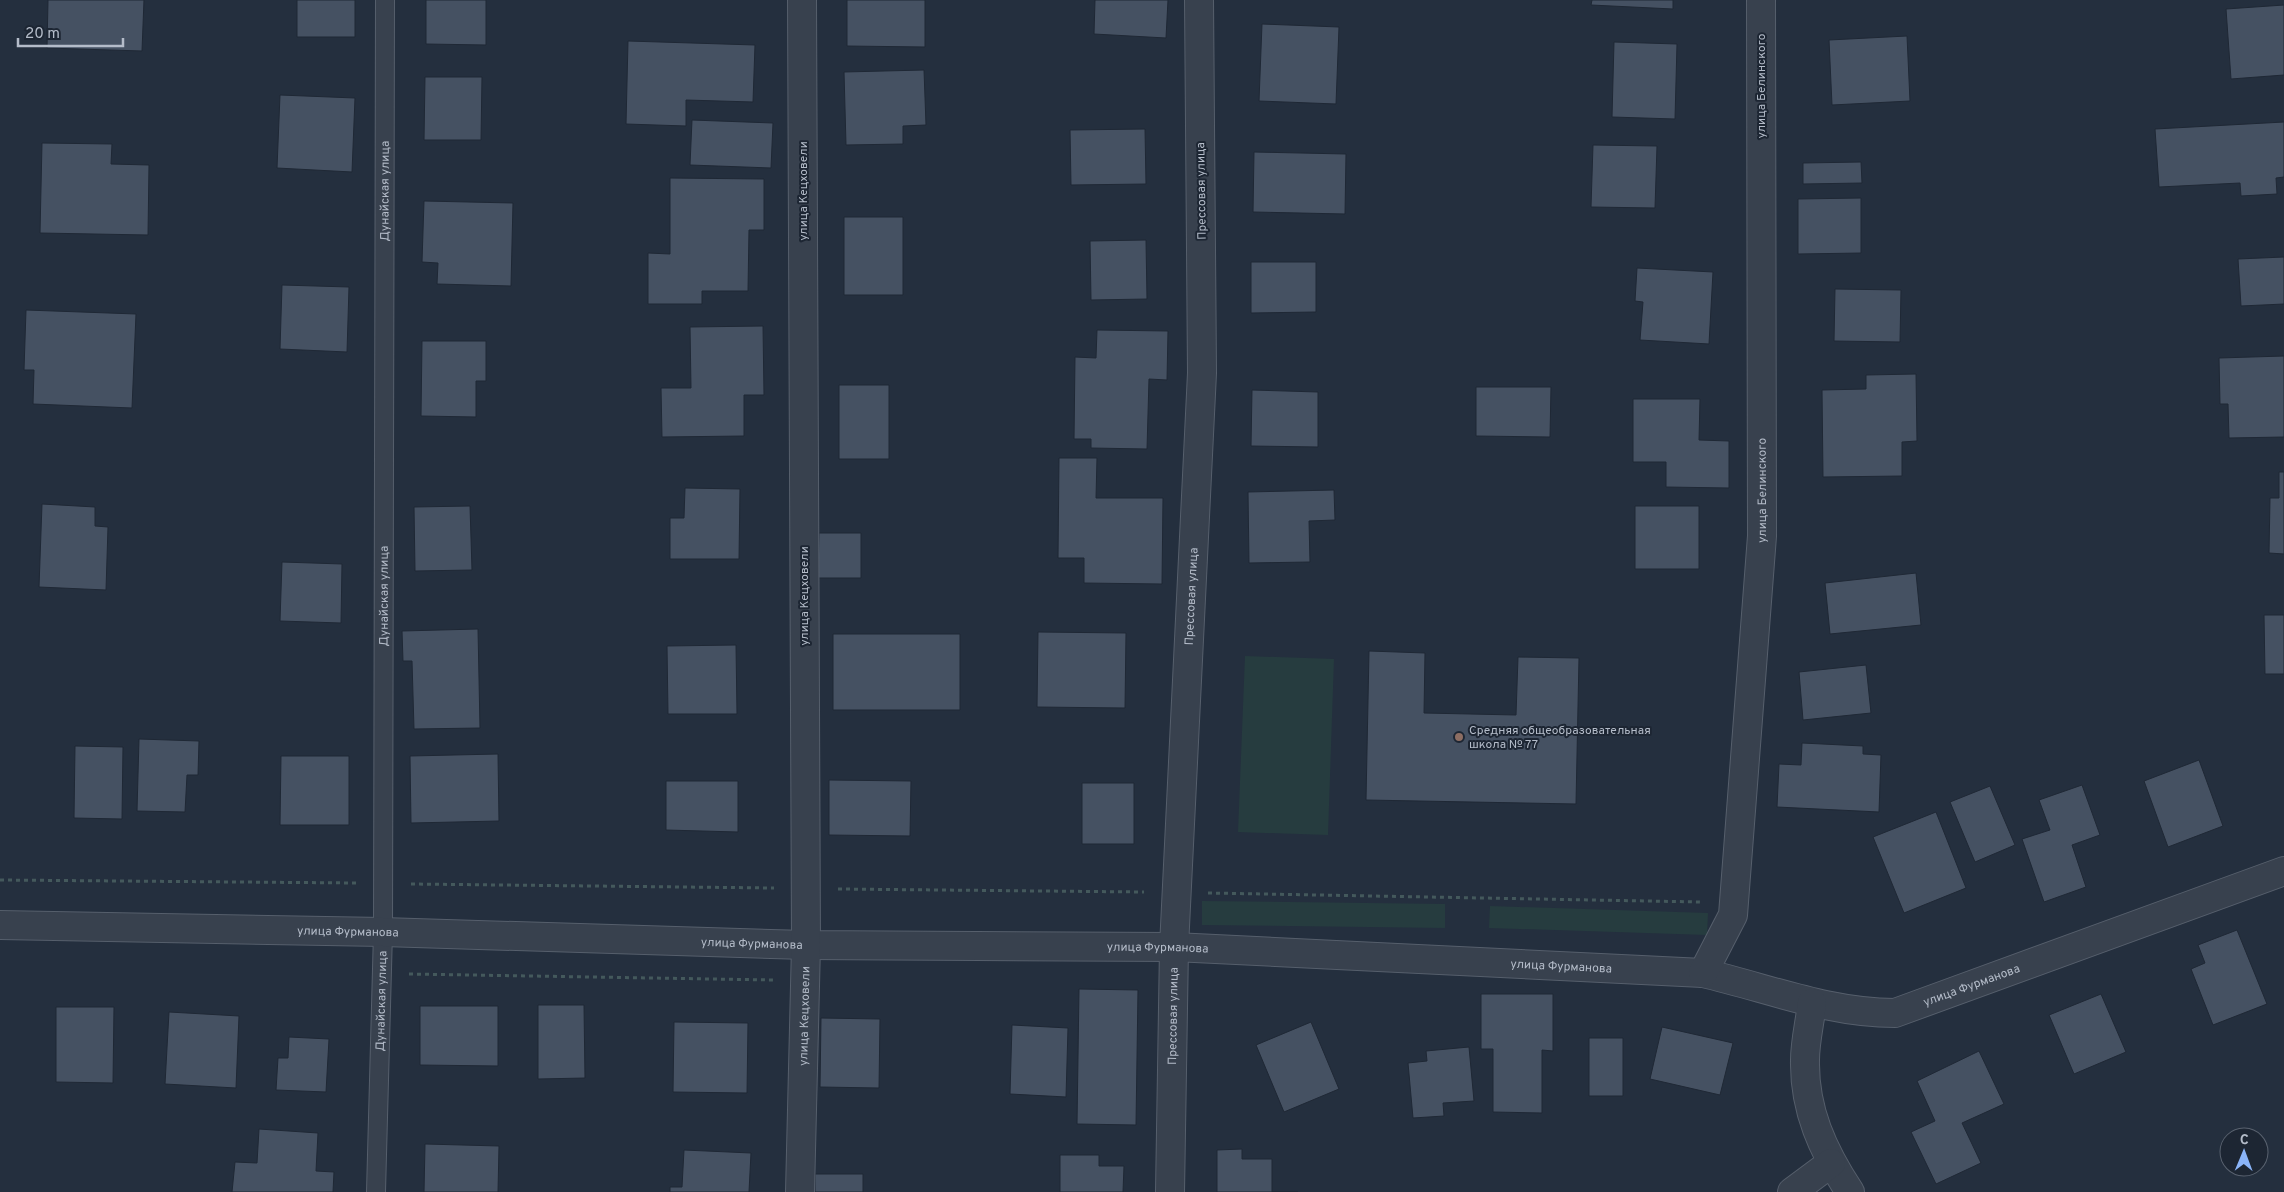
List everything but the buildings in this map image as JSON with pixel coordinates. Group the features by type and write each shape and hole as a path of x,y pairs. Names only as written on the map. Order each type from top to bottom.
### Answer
{"street":[{"name":"улица Кецховели","path":"800,1192 806,944 802,0"},
{"name":"Прессовая улица","path":"1170,1192 1176,892 1202,372 1199,0"},
{"name":"улица Белинского","path":"1703,973 1733,915 1762,536 1761,0"},
{"name":"улица Фурманова","path":"0,925 383,932 806,944 1174,948 1703,973 1766,988 1812,1003 1864,1013 1895,1013 2284,871"},
{"path":"1812,1003 1805,1060 1808,1099 1815,1128 1830,1163 1850,1192"},
{"path":"1792,1192 1830,1163"}],"lane":[{"name":"Дунайская улица","path":"376,1192 383,932 385,0"}],"path":[{"path":"0,880 1176,892 1734,903"},
{"path":"381,974 805,980"}],"green space":[{"path":"1245,656 1334,659 1328,835 1238,832"},
{"path":"1202,901 1445,904 1445,928 1202,925"},
{"path":"1490,906 1708,913 1707,935 1489,928"}],"place":[{"name":"Средняя общеобразовательная школа № 77","path":"1459,737"}]}
